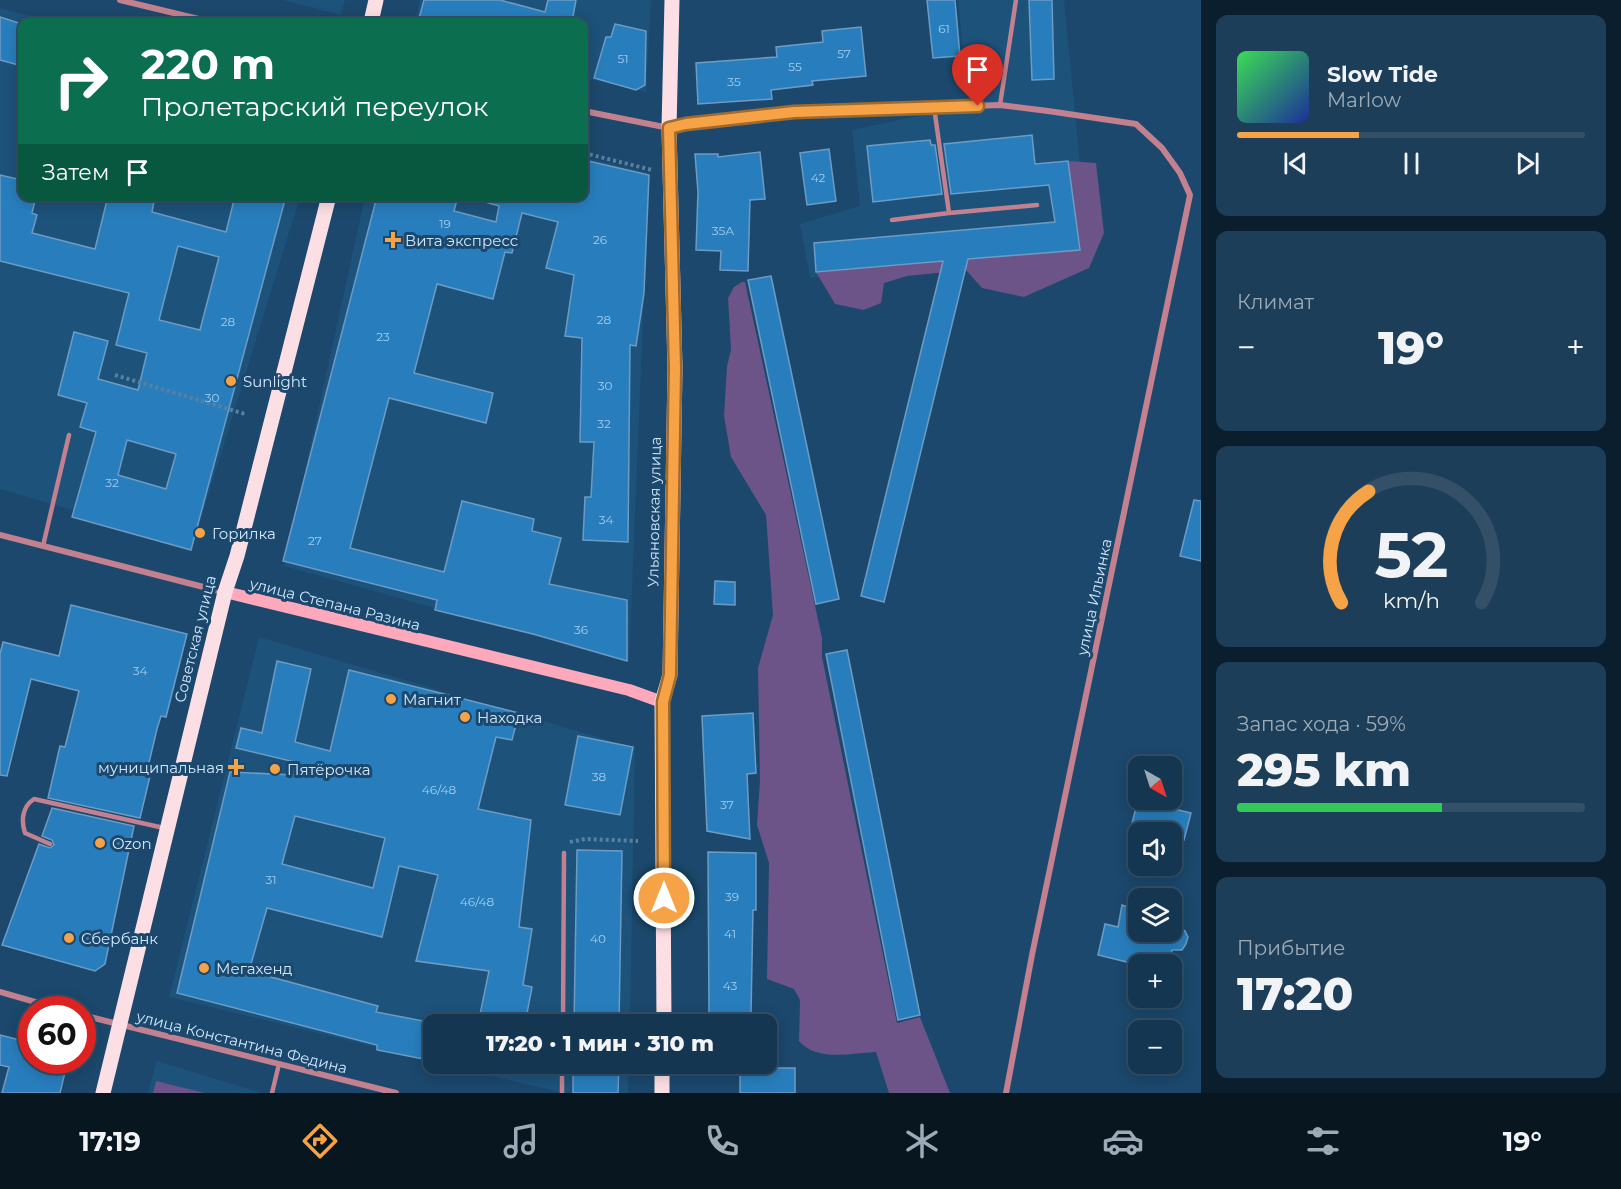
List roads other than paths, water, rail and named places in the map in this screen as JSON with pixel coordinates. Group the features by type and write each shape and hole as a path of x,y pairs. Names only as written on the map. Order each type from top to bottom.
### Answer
{"main road":[{"path":"372,18 376,0"},
{"name":"Ульяновская улица","path":"664,1014 663,702 670,675 675,368 669,128 672,0"},
{"name":"Советская улица","path":"103,1093 225,592 237,556 328,201"},
{"path":"662,1074 662,1093"}],"street":[{"path":"120,0 194,18"},
{"path":"588,112 669,128 686,124 794,112 1000,105"},
{"name":"улица Ильинка","path":"1000,105 1136,124 1162,148 1180,173 1190,195 1032,955 1006,1093"},
{"name":"улица Степана Разина","path":"0,535 629,690 663,702"},
{"path":"0,992 18,997"},
{"name":"улица Константина Федина","path":"96,1018 396,1093"}],"lane":[{"path":"1000,105 1016,0"},
{"path":"934,107 949,213"},
{"path":"892,220 1037,205"},
{"path":"43,546 69,435"},
{"path":"50,844 25,833 23,814 28,803 34,800 167,828"},
{"path":"563,1014 564,854"},
{"path":"272,1093 279,1064"},
{"path":"562,1074 562,1093"}],"place":[{"name":"Вита экспресс","path":"393,240"},
{"name":"Sunlight","path":"231,381"},
{"name":"Горилка","path":"200,533"},
{"name":"Магнит","path":"391,699"},
{"name":"Находка","path":"465,717"},
{"name":"муниципальная","path":"236,767"},
{"name":"Пятёрочка","path":"275,769"},
{"name":"Ozon","path":"100,843"},
{"name":"Сбербанк","path":"69,938"},
{"name":"Мегахенд","path":"204,968"}]}
